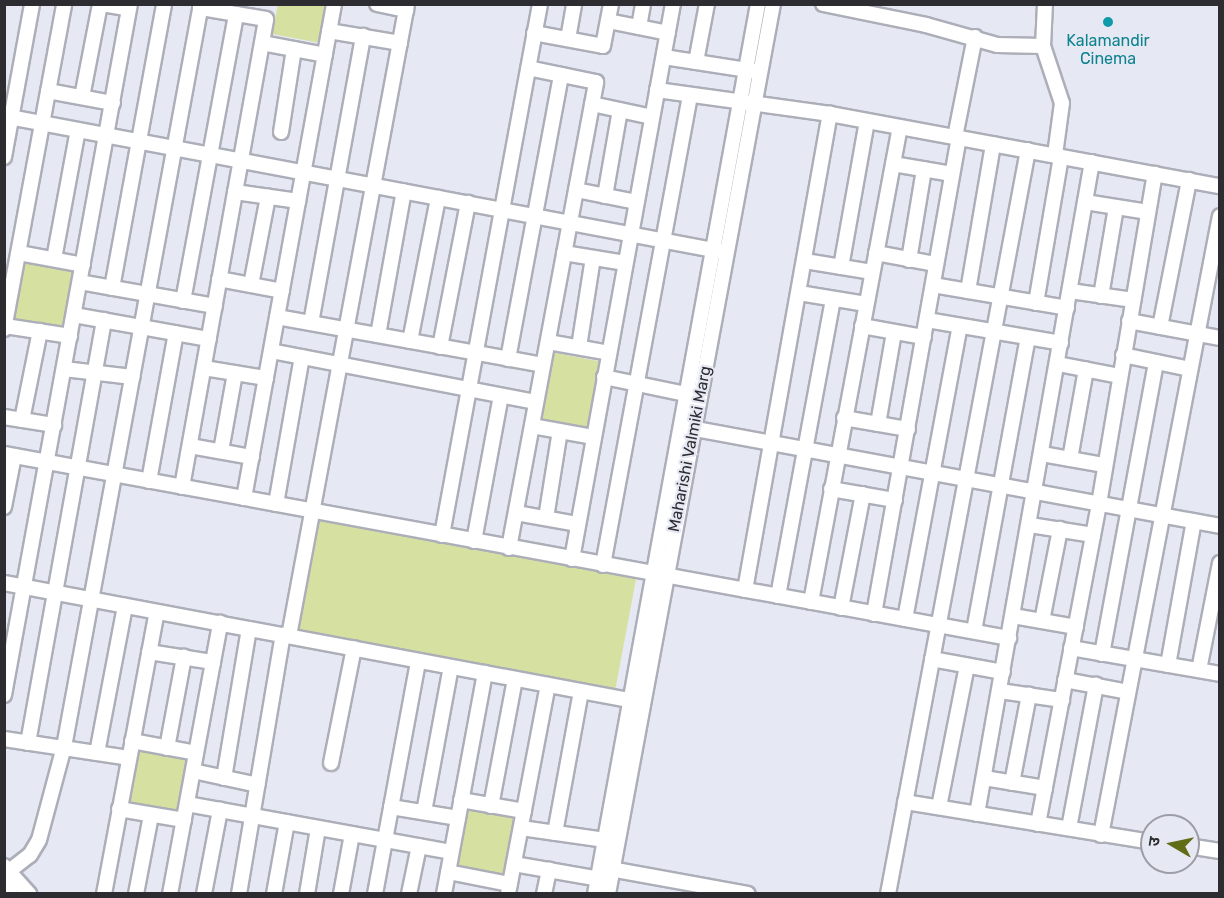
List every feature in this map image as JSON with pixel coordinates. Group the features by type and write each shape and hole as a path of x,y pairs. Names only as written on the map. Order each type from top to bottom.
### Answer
{"street":[{"path":"4,157 8,116 32,4"},
{"path":"64,4 19,253 10,271 5,328 70,336"},
{"path":"4,695 130,7 101,4 82,97"},
{"path":"112,288 164,4"},
{"path":"244,498 334,4"},
{"path":"239,894 406,7 377,4"},
{"path":"442,535 540,4"},
{"path":"568,39 574,4"},
{"path":"534,33 603,46 610,4"},
{"path":"639,27 643,4"},
{"path":"572,559 673,4"},
{"path":"696,62 707,4"},
{"name":"Maharishi Valmiki Marg","path":"753,71 758,4"},
{"name":"Maharishi Valmiki Marg","path":"595,894 605,878 747,102 753,71 773,4"},
{"path":"823,4 1011,47 1043,46"},
{"path":"1035,303 1062,117 1061,91 1043,46 1045,4"},
{"path":"29,894 6,870 30,855 39,840 64,747 201,6 266,19 182,487"},
{"path":"183,301 236,14"},
{"path":"608,21 668,33"},
{"path":"329,31 400,43"},
{"path":"311,323 363,36"},
{"path":"874,614 975,38"},
{"path":"262,43 325,55"},
{"path":"281,132 294,49"},
{"path":"664,57 753,71"},
{"path":"509,548 596,82 528,68"},
{"path":"508,359 561,75"},
{"path":"657,90 830,114 1220,186"},
{"path":"48,91 113,103"},
{"path":"603,565 690,96"},
{"path":"592,104 652,117"},
{"path":"604,196 620,110"},
{"path":"745,590 830,114"},
{"path":"8,116 719,251"},
{"path":"841,267 867,121"},
{"path":"811,602 900,127"},
{"path":"54,259 78,130"},
{"path":"968,291 993,144"},
{"path":"888,894 996,332 1028,150"},
{"path":"977,814 1036,492 1092,162"},
{"path":"892,164 952,174"},
{"path":"909,260 924,169"},
{"path":"1038,824 1099,504 1103,465 1155,174"},
{"path":"1160,327 1189,180"},
{"path":"576,190 636,202"},
{"path":"378,335 404,191"},
{"path":"235,192 298,201"},
{"path":"251,285 268,197"},
{"path":"410,341 438,198"},
{"path":"1085,202 1148,212"},
{"path":"440,347 468,203"},
{"path":"1101,296 1116,207"},
{"path":"1101,835 1220,216"},
{"name":"Maharishi Valmiki Marg","path":"687,427 686,394 719,251"},
{"path":"19,253 83,265"},
{"path":"564,254 625,263"},
{"path":"876,254 936,264"},
{"path":"579,347 593,258"},
{"path":"804,261 872,272"},
{"path":"219,279 282,291"},
{"path":"80,282 214,306"},
{"path":"933,285 1067,308"},
{"path":"1070,291 1133,300"},
{"path":"799,293 866,304"},
{"path":"778,596 833,299"},
{"path":"74,315 209,339"},
{"path":"277,317 543,365"},
{"path":"28,743 104,320"},
{"path":"927,320 1061,343"},
{"path":"1129,321 1220,338"},
{"path":"905,619 960,326"},
{"path":"862,327 924,337"},
{"path":"22,420 40,331"},
{"path":"878,424 894,332"},
{"path":"149,481 176,333"},
{"path":"974,632 1028,338"},
{"path":"548,342 609,353"},
{"path":"271,351 536,402"},
{"path":"1123,355 1190,369"},
{"path":"276,504 302,357"},
{"path":"1102,654 1156,362"},
{"path":"1058,364 1119,376"},
{"path":"204,368 266,378"},
{"path":"64,369 133,377"},
{"path":"1071,459 1086,369"},
{"path":"220,451 235,373"},
{"path":"604,377 686,394"},
{"path":"474,541 501,396"},
{"path":"4,417 54,426"},
{"path":"844,417 908,429"},
{"path":"532,426 594,438"},
{"path":"687,427 1220,526"},
{"path":"546,518 561,431"},
{"path":"190,446 252,457"},
{"path":"1042,454 1103,465"},
{"path":"4,507 9,455 1009,638"},
{"path":"831,489 895,500"},
{"path":"841,608 863,494"},
{"path":"516,513 578,524"},
{"path":"1168,665 1194,521"},
{"path":"1030,525 1093,535"},
{"path":"1042,621 1060,529"},
{"path":"1199,670 1220,563"},
{"path":"4,583 637,701"},
{"path":"97,753 125,606"},
{"path":"104,894 156,612"},
{"path":"1013,616 1076,627"},
{"path":"170,894 220,623"},
{"path":"224,778 249,629"},
{"path":"331,763 354,648"},
{"path":"1071,648 1220,674"},
{"path":"149,652 213,662"},
{"path":"167,748 183,657"},
{"path":"932,659 1003,672"},
{"path":"375,894 418,661"},
{"path":"939,807 967,666"},
{"path":"424,812 451,667"},
{"path":"444,894 485,673"},
{"path":"491,806 515,679"},
{"path":"1065,680 1128,692"},
{"path":"448,872 482,879 509,889 548,685"},
{"path":"1069,828 1096,685"},
{"path":"555,832 581,691"},
{"path":"1000,691 1062,700"},
{"path":"1012,783 1029,695"},
{"name":"Maharishi Valmiki Marg","path":"605,878 604,840 637,701"},
{"path":"4,739 129,758"},
{"path":"132,741 196,753"},
{"path":"193,771 258,785"},
{"path":"984,778 1045,789"},
{"path":"461,800 524,811"},
{"path":"905,802 1140,840"},
{"path":"187,804 451,852"},
{"path":"391,807 458,818"},
{"path":"119,809 184,820"},
{"path":"204,894 220,810"},
{"path":"136,894 150,815"},
{"path":"274,894 287,822"},
{"path":"307,894 318,828"},
{"path":"521,828 604,840"},
{"path":"341,894 352,834"},
{"path":"410,894 418,846"},
{"path":"1200,848 1220,851"},
{"path":"514,864 605,878 748,894"},
{"path":"544,894 549,870"},
{"path":"479,894 482,879"},
{"path":"4,885 11,894"}],"green space":[{"path":"278,5 333,5 326,44 272,34"},
{"path":"24,257 78,266 66,332 12,322"},
{"path":"550,352 603,362 591,428 538,418"},
{"path":"316,519 636,579 615,691 295,631"},
{"path":"136,743 189,752 177,818 124,808"},
{"path":"466,804 519,814 507,879 454,870"}],"place":[{"name":"Kalamandir Cinema","path":"1108,22"}]}
